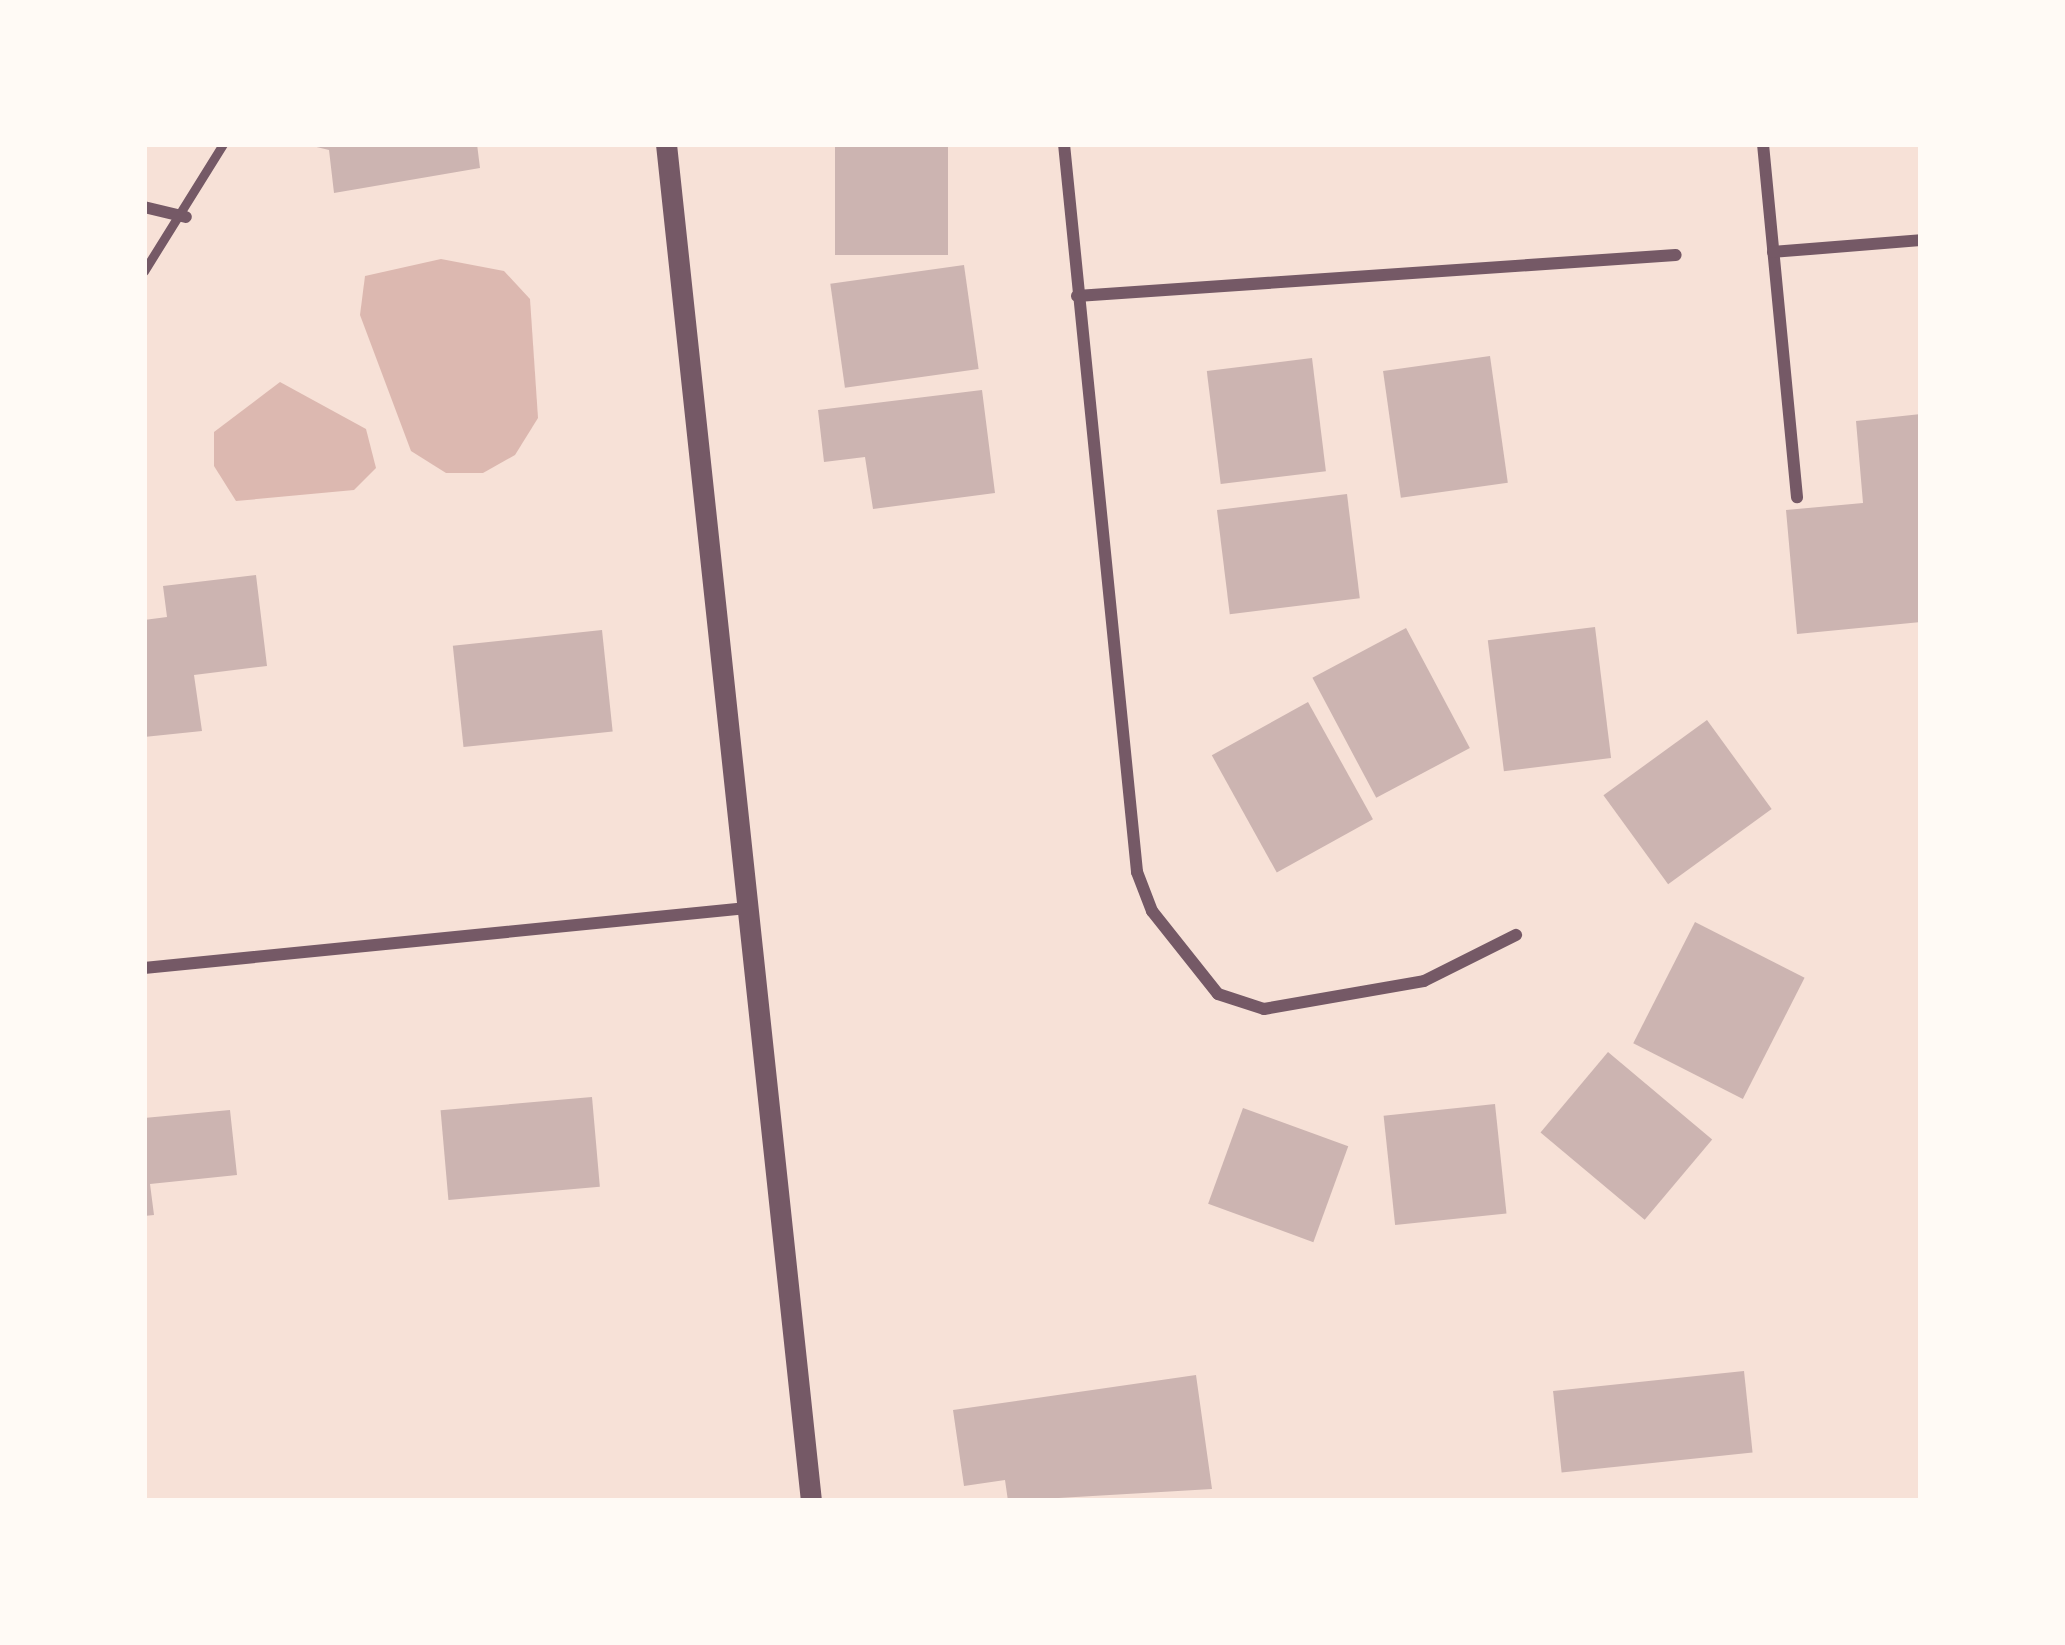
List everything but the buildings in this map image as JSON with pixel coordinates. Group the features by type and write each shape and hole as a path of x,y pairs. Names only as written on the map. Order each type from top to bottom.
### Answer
{"street":[{"path":"666,144 811,1501"},
{"path":"1064,144 1137,872 1180,960 1233,999 1314,1006 1424,981 1516,935"},
{"path":"1762,144 1797,497"},
{"path":"144,207 186,217"},
{"path":"1773,252 1921,240"},
{"path":"1077,296 1676,255"},
{"path":"144,968 747,908"}],"lane":[{"path":"144,271 186,217 223,144"}],"shaded area":[{"path":"441,259 504,271 530,299 538,418 515,455 483,473 446,473 411,451 360,315 365,276"},
{"path":"280,382 366,429 376,468 354,490 236,501 214,466 214,432"}]}
